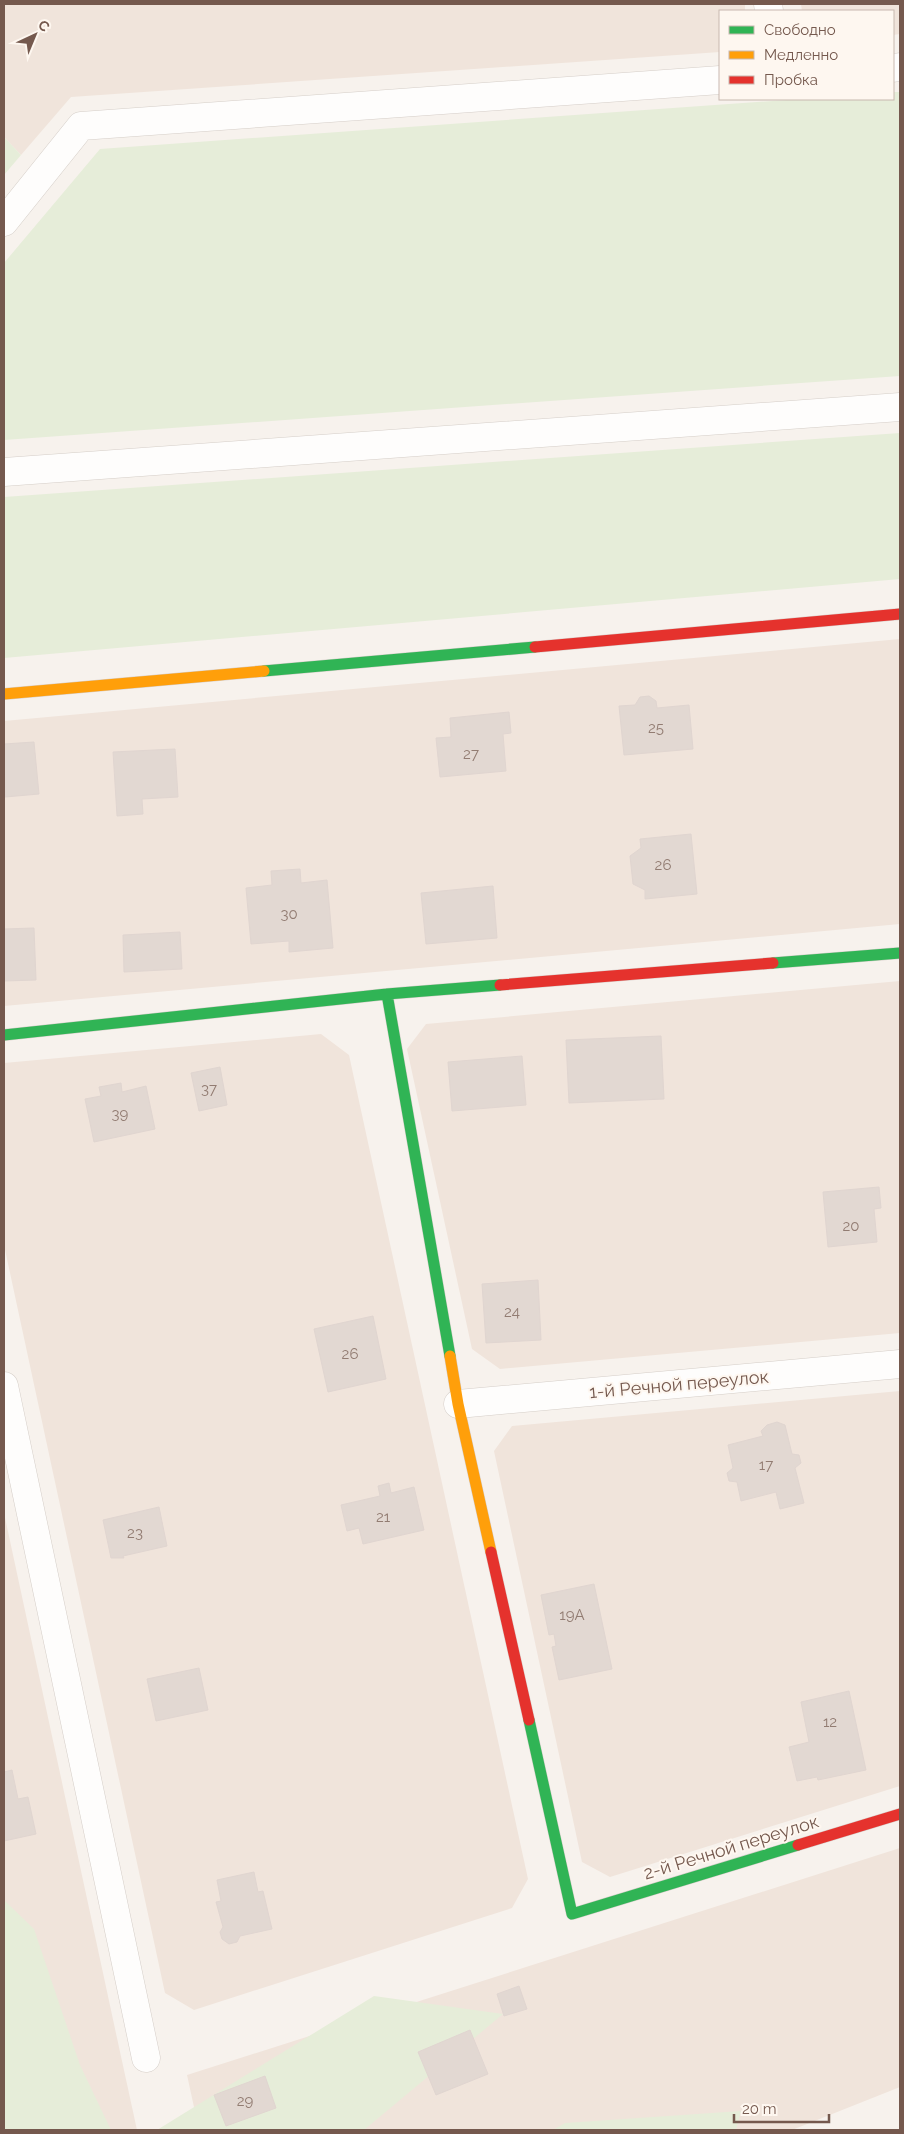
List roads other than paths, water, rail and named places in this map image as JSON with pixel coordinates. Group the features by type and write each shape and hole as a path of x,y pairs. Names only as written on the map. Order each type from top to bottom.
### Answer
{"street":[{"path":"4,222 82,126 719,80"},
{"path":"4,472 900,407"},
{"path":"4,694 900,614"},
{"path":"4,1035 387,994 900,953"},
{"path":"387,994 458,1404"},
{"name":"1-й Речной переулок","path":"458,1404 900,1364"},
{"path":"4,1386 146,2058"},
{"name":"2-й Речной переулок","path":"458,1404 572,1914 900,1814"}]}
